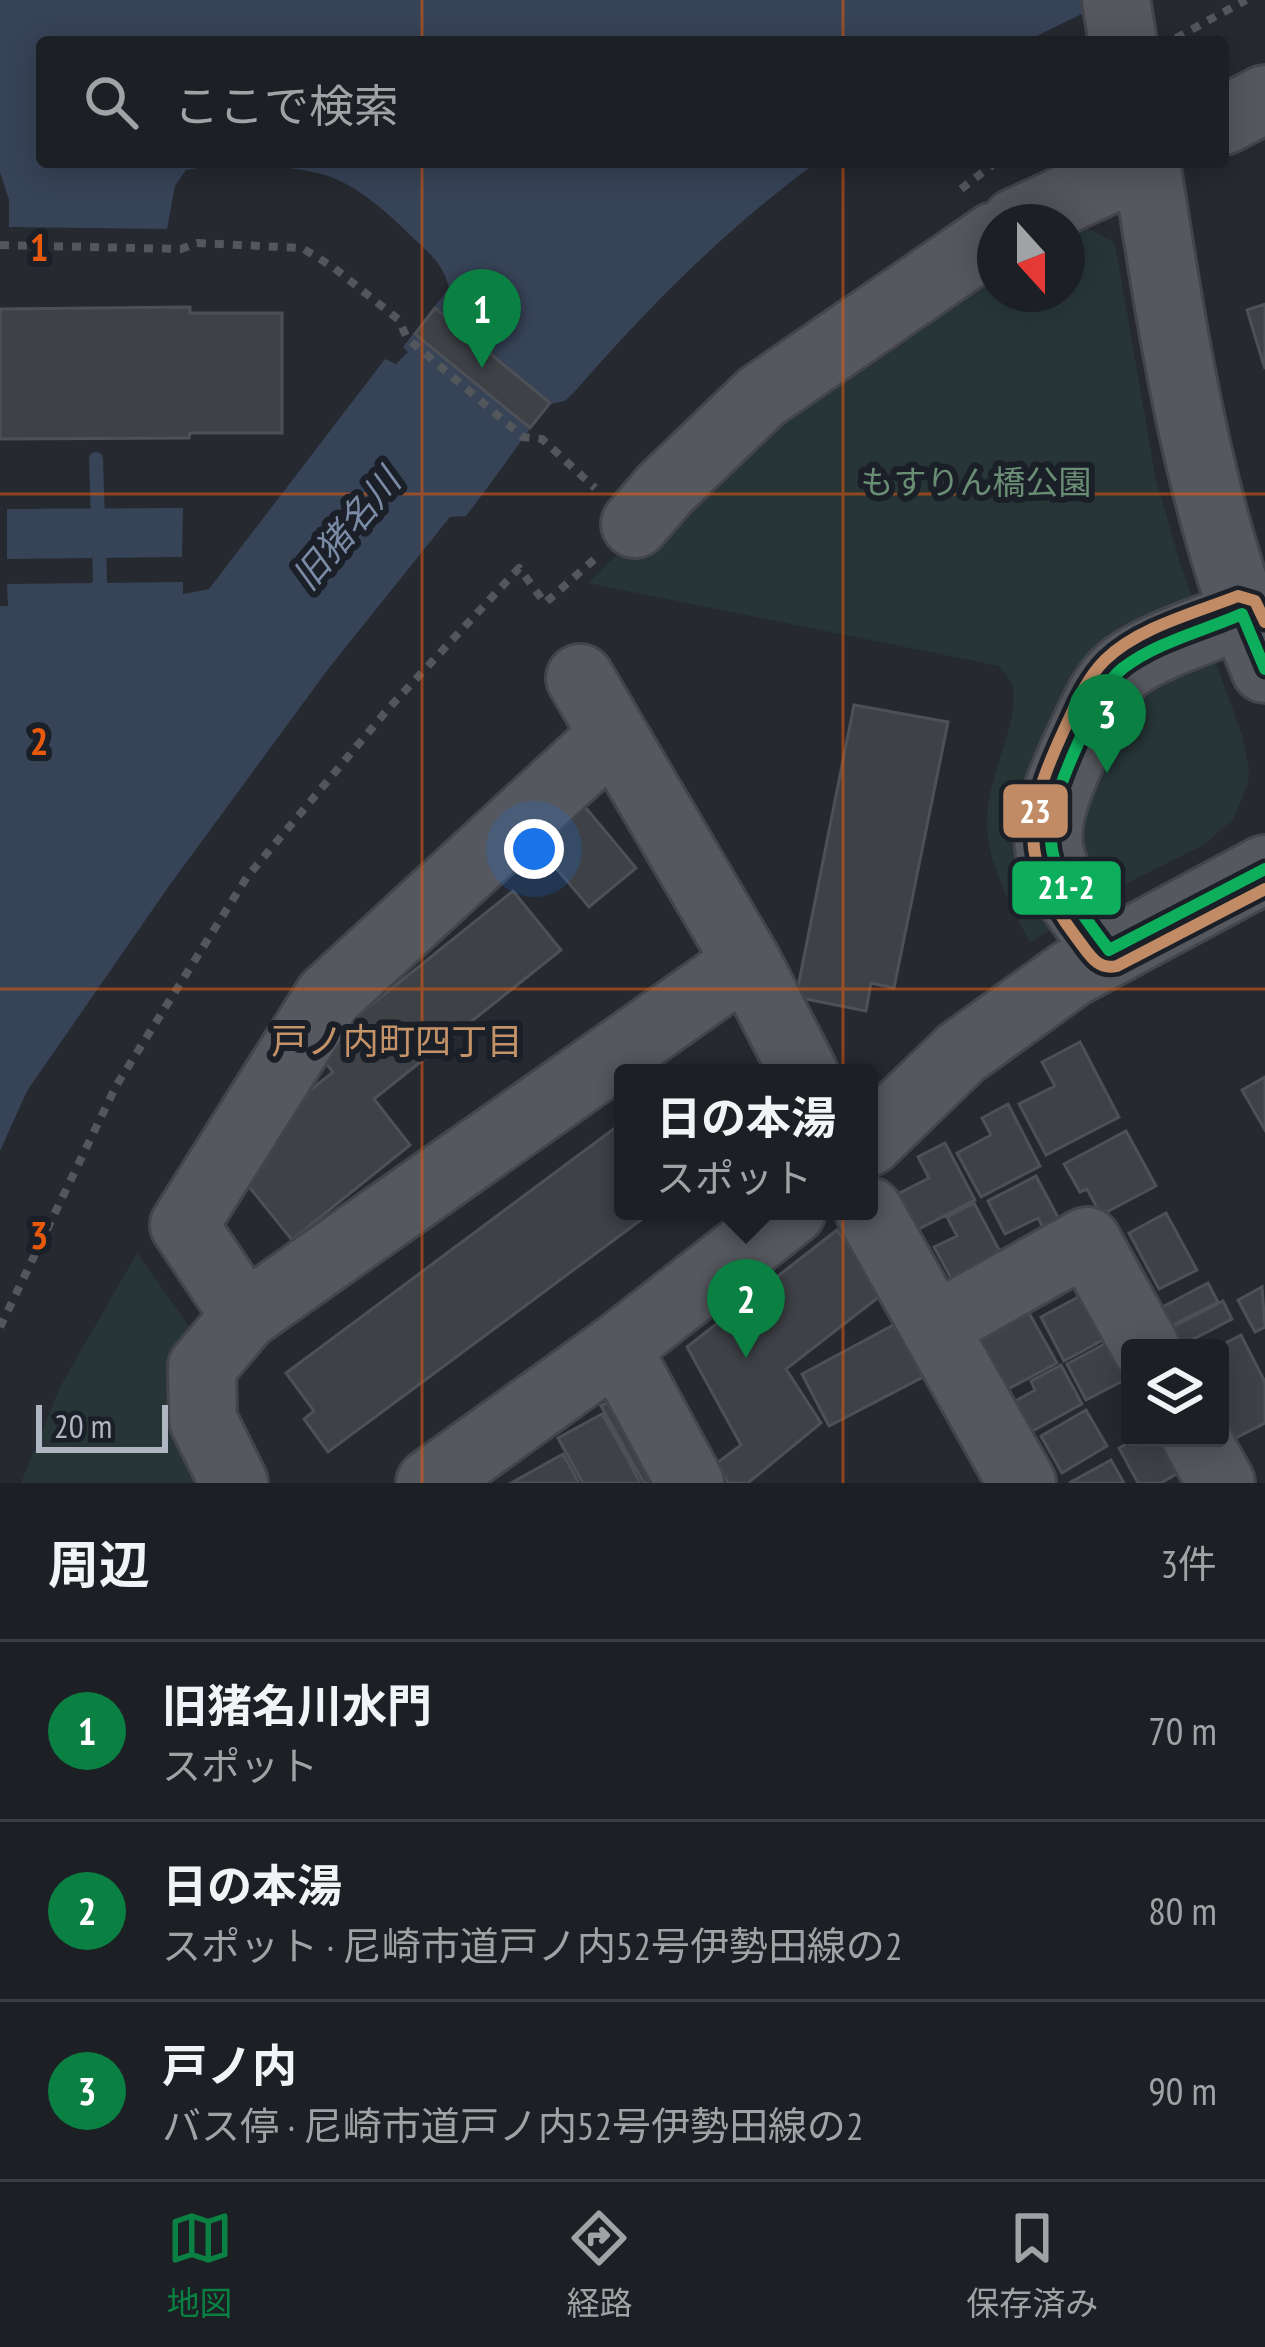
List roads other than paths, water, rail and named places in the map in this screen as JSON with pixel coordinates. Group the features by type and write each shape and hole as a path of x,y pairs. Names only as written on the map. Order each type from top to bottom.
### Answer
{"street":[{"path":"1116,0 1122,36"},
{"path":"1229,119 1265,99"},
{"path":"1052,204 1130,168"},
{"path":"1108,950 1057,876 1048,855 1045,829 1066,768 1102,693 1124,667 1254,642 1204,488 1172,332 1147,168"},
{"path":"635,524 761,397 977,248"},
{"path":"580,678 747,962 799,1064"},
{"path":"245,1316 184,1225 328,997 614,735"},
{"path":"878,1133 961,1053 1108,950 1265,869"},
{"path":"234,1483 202,1420 202,1367 245,1316 747,962"},
{"path":"430,1483 617,1348 781,1220"},
{"path":"873,1220 1022,1483"},
{"path":"934,1327 1087,1241 1141,1339"},
{"path":"617,1348 690,1483"},
{"path":"1202,1447 1225,1483 1265,1464"}],"water":[{"path":"0,0 1111,0 1036,36 36,36 36,168 203,168 186,170 175,186 167,229 9,227 9,200 0,172"},
{"name":"旧猪名川","path":"289,168 809,168 691,268 565,401 549,404 466,516 450,517 329,668 169,886 27,1091 0,1151 0,606 8,606 7,584 183,582 183,594 209,589 385,359 396,364 408,352 403,347 449,288 434,259 376,204 336,179"},
{"path":"183,508 182,557 7,559 7,509"}],"waterway":[{"path":"96,459 98,521"},
{"path":"92,597 100,582 99,543"}],"place":[{"name":"旧猪名川水門","path":"482,368"},
{"name":"戸ノ内","path":"1107,773"},
{"name":"日の本湯","path":"746,1358"}],"district":[{"name":"戸ノ内町四丁目","path":"397,1041"}],"park label":[{"name":"もすりん橋公園","path":"976,482"}]}
